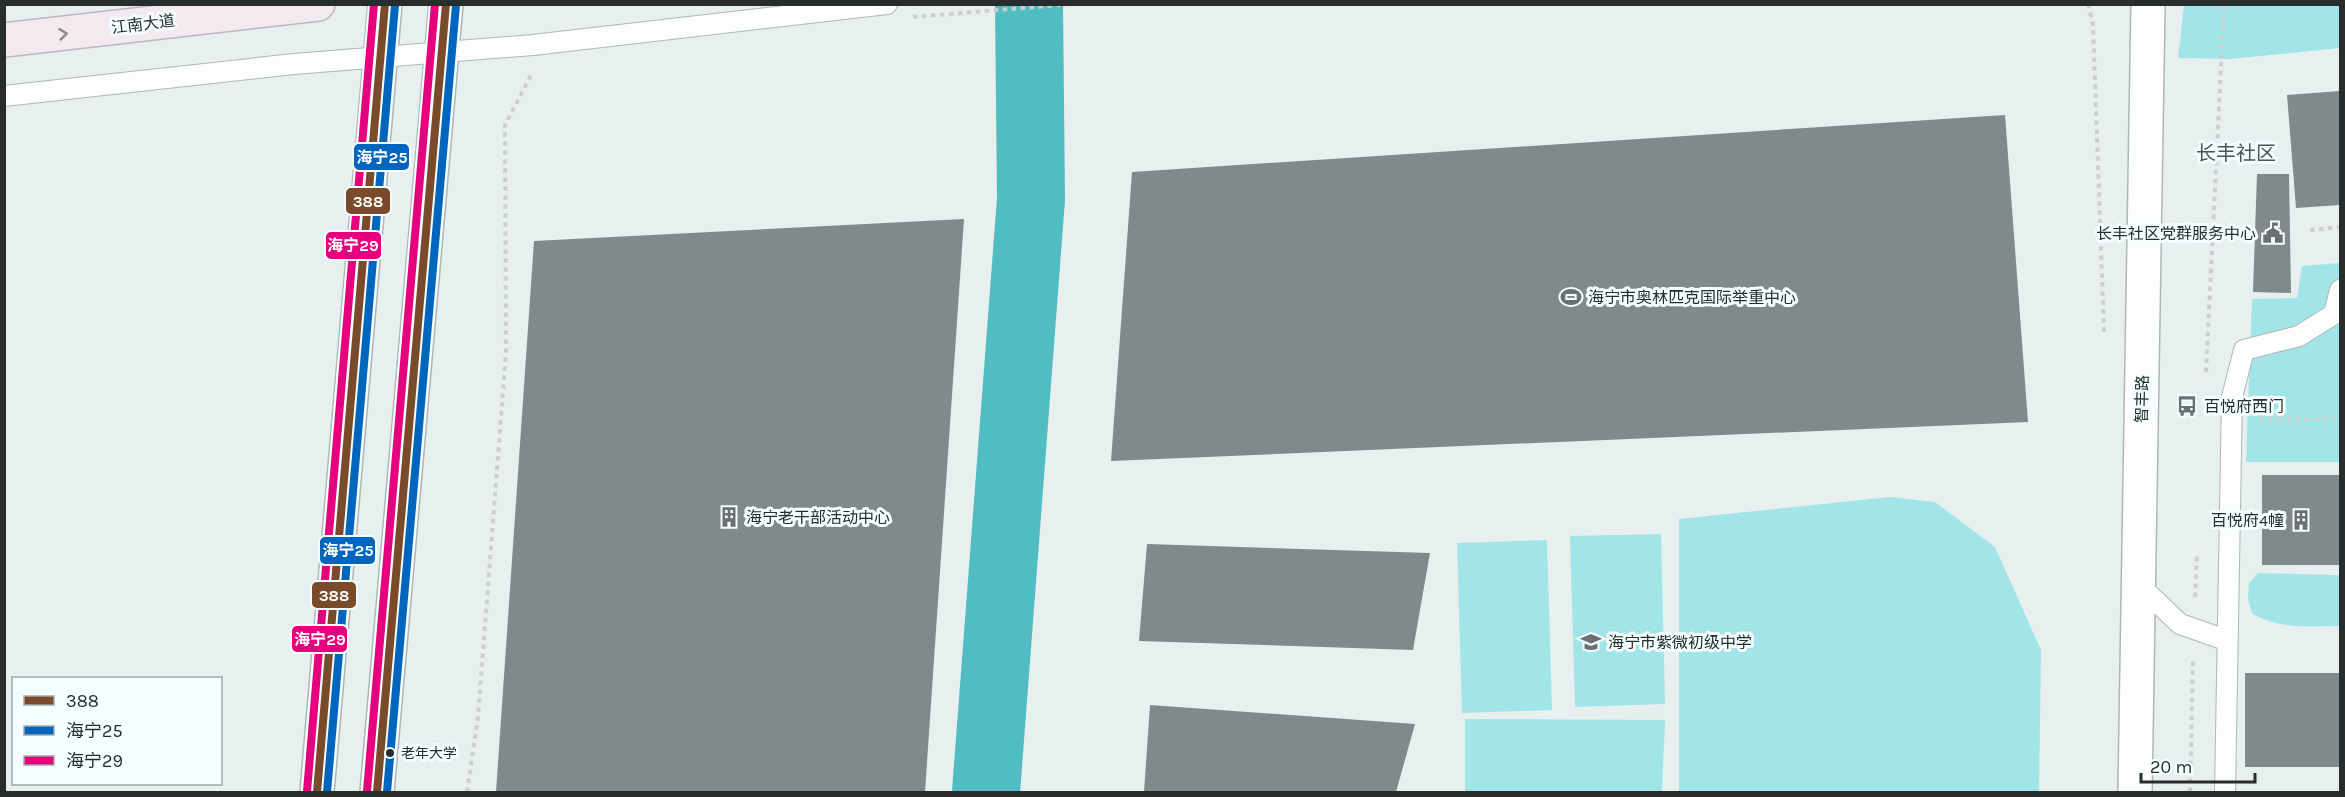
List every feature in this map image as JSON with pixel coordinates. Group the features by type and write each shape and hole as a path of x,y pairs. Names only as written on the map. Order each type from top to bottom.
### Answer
{"highway":[{"name":"江南大道","path":"4,40 318,4"}],"main road":[{"path":"317,792 386,4"},
{"path":"377,792 446,4"}],"street":[{"name":"智丰路","path":"2135,792 2148,4"}],"lane":[{"path":"4,96 294,64 534,45 887,4"},
{"path":"2225,792 2232,397 2244,350 2299,336 2334,314 2340,290"},
{"path":"2139,585 2180,624 2226,640"}],"path":[{"path":"907,18 1071,4"},
{"path":"2088,4 2093,25 2104,336"},
{"path":"467,792 478,717 506,352 506,125 533,72"},
{"path":"2310,230 2340,227"},
{"path":"2232,419 2340,419"}],"shaded area":[{"path":"2184,5 2340,5 2340,48 2230,59 2178,58"},
{"path":"2340,263 2340,462 2246,462 2252,299 2297,298 2302,266"},
{"path":"1890,497 1935,502 1995,547 2041,650 2039,792 1679,792 1679,519"},
{"path":"1661,534 1665,704 1575,707 1570,536"},
{"path":"1547,540 1552,710 1462,713 1457,543"},
{"path":"2258,573 2340,575 2340,626 2283,625 2252,613 2248,599 2249,583"},
{"path":"1465,719 1665,720 1662,792 1465,792"}],"building":[{"path":"2340,91 2340,205 2296,208 2287,95"},
{"name":"海宁市奥林匹克国际举重中心","path":"2005,115 2028,422 1111,461 1132,172"},
{"name":"长丰社区党群服务中心","path":"2257,174 2289,174 2291,293 2253,292"},
{"name":"海宁老干部活动中心","path":"964,219 925,792 496,792 534,241"},
{"name":"百悦府4幢","path":"2262,475 2340,475 2340,565 2262,565"},
{"path":"1147,544 1430,553 1413,650 1139,641"},
{"path":"2245,673 2340,673 2340,767 2245,767"},
{"path":"1150,705 1415,724 1396,792 1144,792"}],"waterway":[{"path":"986,792 1031,199 1029,4"}],"transit line":[{"name":"海宁29","path":"307,791 374,4"},
{"name":"388","path":"317,792 385,4"},
{"name":"海宁29","path":"367,791 435,4"},
{"name":"388","path":"377,792 446,4"},
{"name":"海宁25","path":"327,792 395,5"},
{"name":"海宁25","path":"387,792 456,5"}],"place":[{"name":"长丰社区党群服务中心","path":"2273,233"},
{"name":"海宁市奥林匹克国际举重中心","path":"1571,297"},
{"name":"百悦府西门","path":"2187,406"},
{"name":"海宁老干部活动中心","path":"729,517"},
{"name":"百悦府4幢","path":"2301,520"},
{"name":"海宁市紫微初级中学","path":"1591,642"},
{"name":"老年大学","path":"390,753"}],"district":[{"name":"长丰社区","path":"2236,153"}]}
